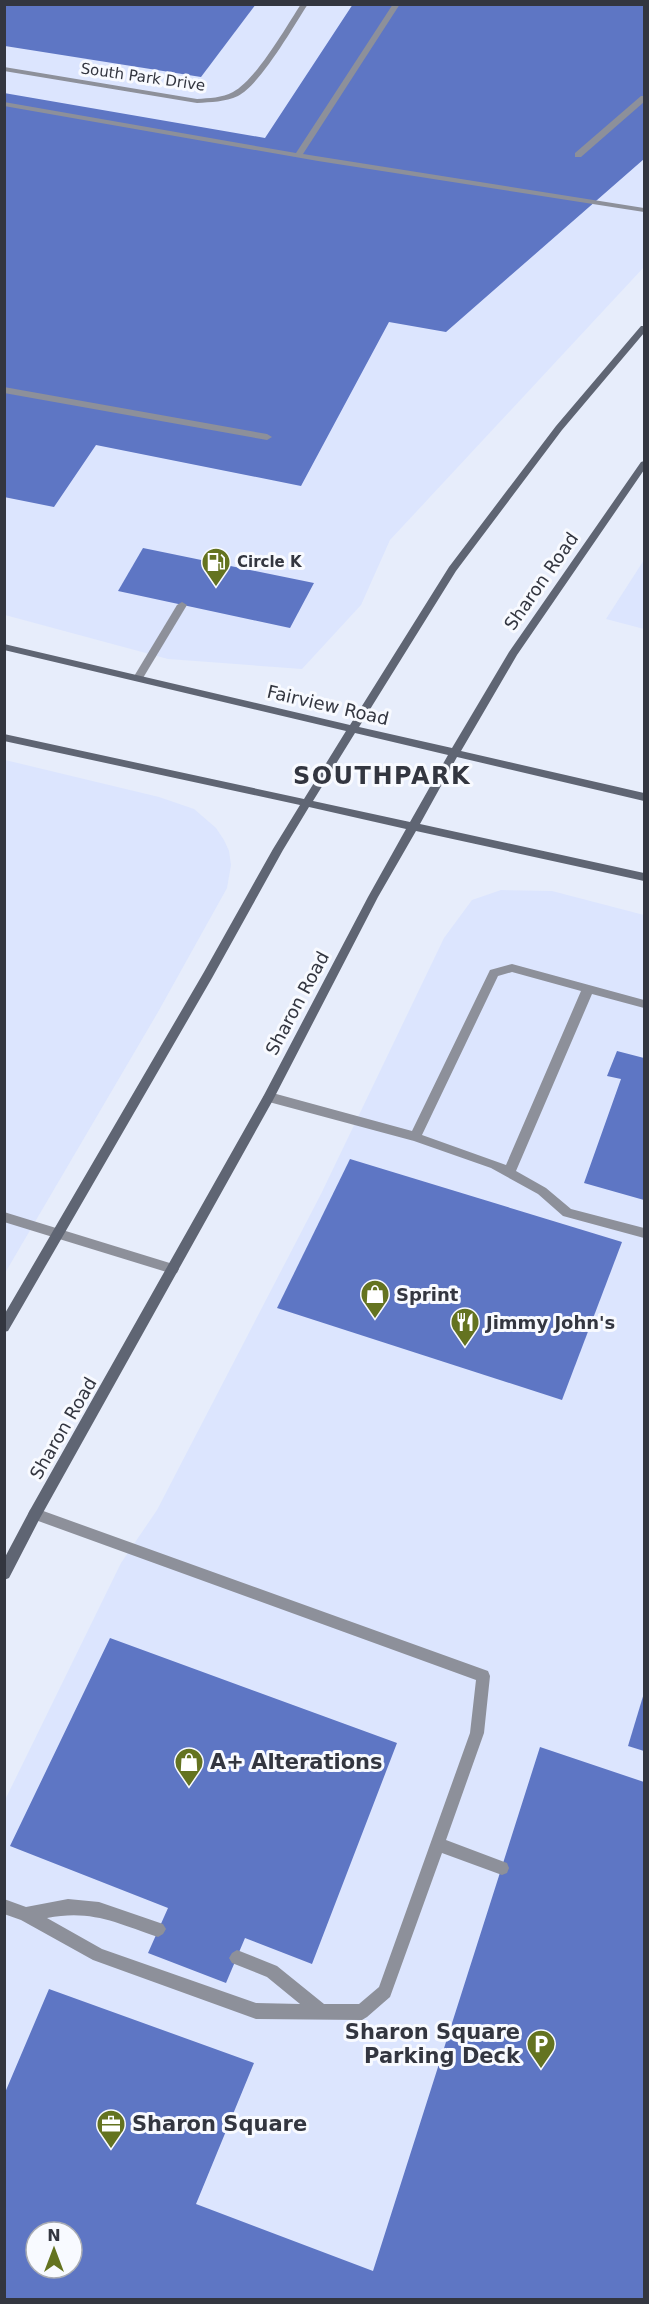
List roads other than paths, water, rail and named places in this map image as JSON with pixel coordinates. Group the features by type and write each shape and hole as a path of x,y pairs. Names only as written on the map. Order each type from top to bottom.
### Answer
{"main road":[{"path":"4,1327 238,918 434,596 472,540 559,428 645,328"},
{"name":"Sharon Road","path":"4,1574 35,1514 268,1097 367,908 455,752 513,654 645,464"},
{"name":"Fairview Road","path":"4,647 645,797"},
{"path":"4,737 645,877"}],"street":[{"name":"South Park Drive","path":"4,69 197,101 221,99 239,93 251,81 305,4"},
{"path":"297,155 397,4"},
{"path":"578,155 645,98"},
{"path":"4,104 297,155 645,210"},
{"path":"4,390 267,437"},
{"path":"138,678 182,605"},
{"path":"416,1137 494,973 512,968 645,1004"},
{"path":"509,1173 588,989"},
{"path":"268,1097 416,1137 509,1173 542,1191 567,1213 645,1233"},
{"path":"4,1217 173,1269"},
{"path":"4,1906 26,1915 98,1955 256,2011 362,2013 385,1992 477,1733 483,1676 35,1514"},
{"path":"438,1844 502,1868"},
{"path":"26,1915 68,1906 99,1909 158,1929"},
{"path":"237,1958 272,1971 321,2011"}],"place":[{"name":"Circle K","path":"216,588"},
{"name":"Sprint","path":"375,1320"},
{"name":"Jimmy John's","path":"465,1348"},
{"name":"A+ Alterations","path":"189,1788"},
{"name":"Sharon Square Parking Deck","path":"541,2070"},
{"name":"Sharon Square","path":"111,2150"}],"district":[{"name":"SOUTHPARK","path":"382,776"}]}
